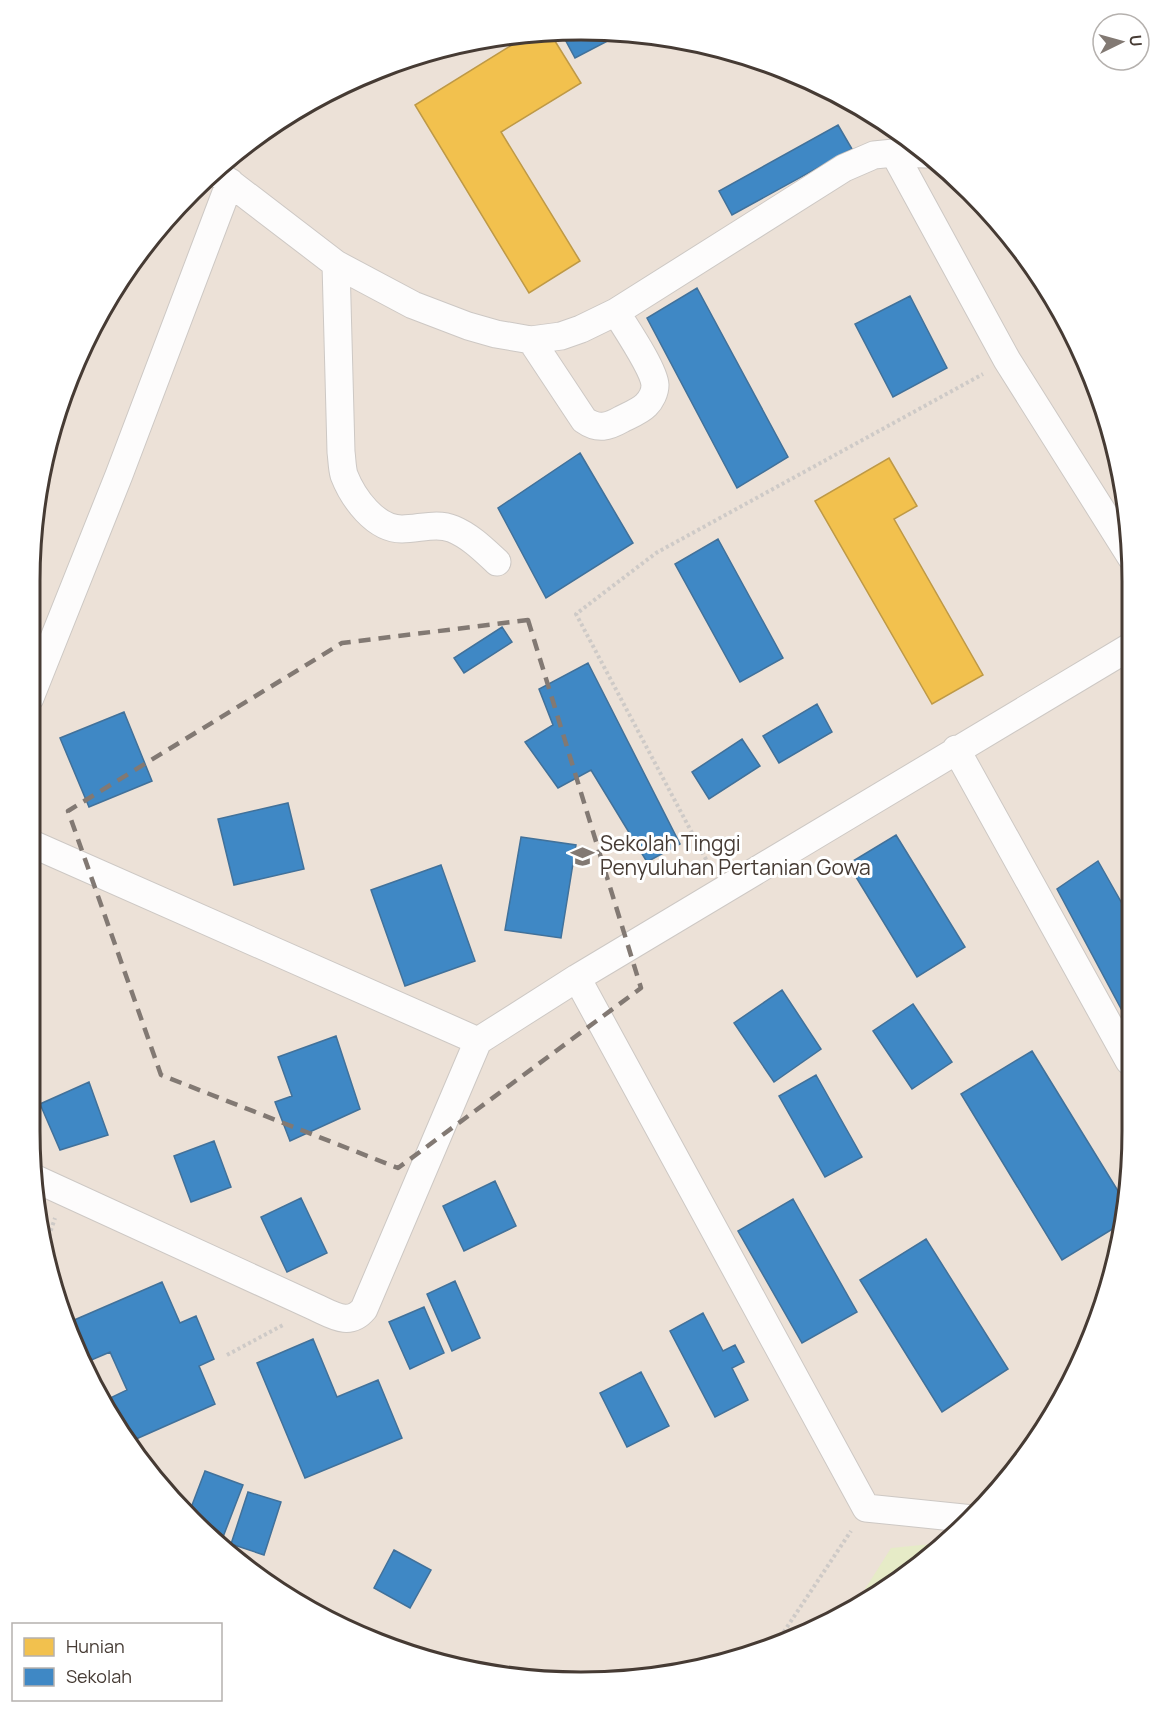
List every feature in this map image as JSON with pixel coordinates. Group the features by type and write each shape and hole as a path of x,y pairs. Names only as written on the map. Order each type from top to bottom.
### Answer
{"street":[{"path":"894,153 1008,360 1121,540"},
{"path":"40,673 123,465 223,177 336,264 413,305 468,326 531,340 561,336 616,312 844,168 874,155 913,154"},
{"path":"336,264 341,452 343,472 351,488 376,520 388,527 400,529 437,525 452,528 471,540 497,562"},
{"path":"531,340 584,420 602,428 645,407 655,386 648,368 616,312"},
{"path":"43,1182 315,1307 340,1317 358,1316 364,1309 478,1041 577,978 1122,651"},
{"path":"956,749 1122,1048"},
{"path":"40,847 478,1041"},
{"path":"577,978 866,1508 960,1518"}],"path":[{"path":"722,891 576,614 656,554 1008,360"},
{"path":"227,1355 315,1307"},
{"path":"783,1633 866,1508"}],"highlighted area":[{"path":"528,620 641,988 398,1168 161,1075 68,811 342,643"}],"shaded area":[{"name":"Sekolah Tinggi Penyuluhan Pertanian Gowa","path":"582,40 617,42 652,45 722,59 755,69 821,96 852,113 911,152 964,199 1011,252 1050,311 1067,342 1094,408 1104,441 1118,511 1121,546 1122,1132 1118,1202 1104,1272 1081,1339 1050,1402 1011,1461 964,1514 911,1561 852,1600 821,1617 755,1644 687,1662 617,1671 546,1671 511,1668 441,1654 374,1631 311,1600 252,1561 199,1514 175,1488 132,1432 96,1371 69,1305 59,1272 45,1202 40,1132 40,582 45,511 59,441 82,374 113,311 152,252 199,199 225,175 252,152 311,113 342,96 408,69 441,59 511,45"}],"green space":[{"path":"931,1544 911,1561 862,1594 891,1548"}],"building: Hunian":[{"path":"555,41 581,83 501,132 580,261 529,293 415,105 512,45"},
{"path":"889,458 917,506 894,519 983,675 932,704 815,501"}],"building: Sekolah":[{"path":"566,41 607,41 575,58"},
{"path":"838,125 852,149 732,215 719,191"},
{"path":"697,288 788,457 737,488 647,318"},
{"path":"910,296 947,368 893,397 855,324"},
{"path":"580,453 633,543 546,598 498,508"},
{"path":"718,539 783,658 740,682 675,564"},
{"path":"502,627 512,642 464,673 454,658"},
{"path":"588,663 680,844 647,862 591,770 558,788 525,742 553,725 539,689"},
{"path":"817,704 832,732 779,763 763,736"},
{"path":"124,712 152,781 89,807 60,738"},
{"path":"742,739 760,766 709,799 692,772"},
{"path":"288,803 304,869 234,885 218,819"},
{"path":"896,835 965,947 917,977 848,864"},
{"path":"521,837 576,845 561,938 505,930"},
{"path":"1098,861 1122,904 1122,1010 1057,889"},
{"path":"441,865 475,961 405,986 371,890"},
{"path":"782,990 821,1049 774,1082 734,1023"},
{"path":"913,1004 952,1062 912,1089 873,1031"},
{"path":"336,1036 360,1109 290,1141 275,1102 292,1096 278,1057"},
{"path":"1032,1051 1119,1192 1113,1228 1062,1260 961,1094"},
{"path":"816,1075 862,1157 825,1177 779,1096"},
{"path":"89,1082 108,1135 60,1150 40,1104"},
{"path":"214,1141 231,1187 191,1202 174,1156"},
{"path":"495,1181 516,1226 464,1251 443,1206"},
{"path":"301,1198 327,1253 287,1272 261,1217"},
{"path":"793,1199 857,1312 802,1343 738,1231"},
{"path":"926,1239 1008,1369 942,1412 860,1280"},
{"path":"455,1281 480,1338 452,1351 427,1294"},
{"path":"162,1282 180,1323 196,1316 214,1359 199,1366 215,1404 137,1439 111,1398 127,1390 110,1352 91,1360 75,1320"},
{"path":"424,1307 444,1353 410,1369 389,1322"},
{"path":"703,1313 723,1351 735,1345 744,1362 732,1368 748,1400 715,1417 670,1331"},
{"path":"313,1339 337,1397 378,1380 402,1438 305,1478 257,1363"},
{"path":"641,1372 669,1426 627,1447 600,1393"},
{"path":"205,1471 243,1485 223,1536 192,1506"},
{"path":"248,1492 281,1502 264,1555 231,1543"},
{"path":"394,1550 431,1570 410,1608 374,1588"}],"place":[{"name":"Sekolah Tinggi Penyuluhan Pertanian Gowa","path":"582,856"}]}
